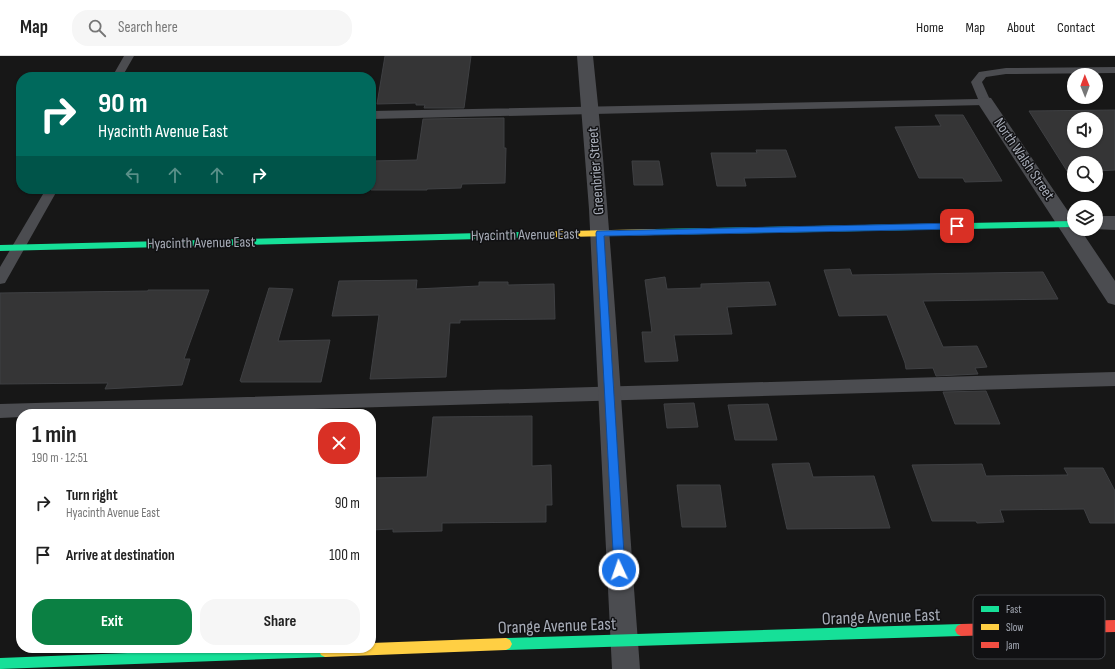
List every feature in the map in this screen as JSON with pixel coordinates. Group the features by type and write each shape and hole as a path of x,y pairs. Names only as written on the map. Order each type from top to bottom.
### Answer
{"street":[{"name":"Greenbrier Street","path":"585,56 591,110 600,233 626,669"},
{"name":"North Walsh Street","path":"984,102 1067,218"},
{"path":"1103,223 1115,223"},
{"name":"Hyacinth Avenue East","path":"0,248 600,233 1067,224"},
{"name":"North Walsh Street","path":"1078,236 1115,297"},
{"name":"Orange Avenue East","path":"1105,626 1115,626"},
{"name":"Orange Avenue East","path":"376,649 624,639 973,630"},
{"name":"Orange Avenue East","path":"0,664 275,653"}],"lane":[{"path":"120,72 129,56"},
{"path":"376,115 984,102 976,82 983,74 1006,71 1115,70"},
{"path":"0,279 49,194"},
{"path":"68,409 1115,379"},
{"path":"0,411 16,411"}],"building":[{"path":"385,56 471,56 464,108 424,108 425,105 416,105 416,103 377,104"},
{"path":"1115,110 1115,170 1103,171 1103,156 1067,156 1067,171 1029,111"},
{"path":"935,115 963,115 1002,181 965,182 963,178 919,178 895,127 941,126"},
{"path":"504,118 504,148 506,148 505,183 462,184 461,188 427,190 376,190 376,161 417,160 423,119"},
{"path":"756,150 786,150 796,177 744,178 746,186 717,186 711,153 757,153"},
{"path":"632,161 659,161 663,185 634,185"},
{"path":"850,269 852,275 1043,272 1058,299 923,301 943,347 977,346 987,367 975,368 978,374 936,376 933,368 906,369 887,315 839,316 824,270"},
{"path":"665,277 667,289 701,288 701,284 769,282 776,305 727,307 732,334 674,335 678,361 645,362 642,332 652,332 645,280"},
{"path":"417,280 416,289 479,286 479,282 508,282 508,285 554,284 555,319 460,320 460,323 450,323 446,377 370,379 379,315 332,316 339,281"},
{"path":"269,288 293,289 278,341 330,340 321,382 240,381"},
{"path":"209,290 184,359 190,359 182,385 105,389 108,383 0,384 0,293"},
{"path":"986,391 1000,424 955,424 943,392"},
{"path":"694,403 698,427 667,428 664,404"},
{"path":"768,404 777,440 735,440 728,405"},
{"path":"532,416 532,466 551,465 552,505 546,505 546,522 442,523 442,531 393,532 393,529 376,530 376,478 427,477 433,417"},
{"path":"809,463 813,477 874,476 890,528 787,529 772,464"},
{"path":"982,464 986,476 1068,475 1064,468 1103,468 1115,491 1115,523 1090,523 1084,509 1000,510 1004,522 977,523 976,521 932,521 912,465"},
{"path":"677,485 720,485 726,527 682,527"}],"traffic: fast":[{"path":"655,232 1067,224"},
{"path":"0,248 523,235"},
{"path":"506,644 961,630"},
{"path":"0,664 275,653"}],"traffic: slow":[{"path":"523,235 655,232"},
{"path":"376,649 506,644"}],"traffic: jam":[{"path":"1105,626 1115,626"},
{"path":"961,630 973,630"}],"route":[{"path":"619,570 600,233 957,226"}]}
